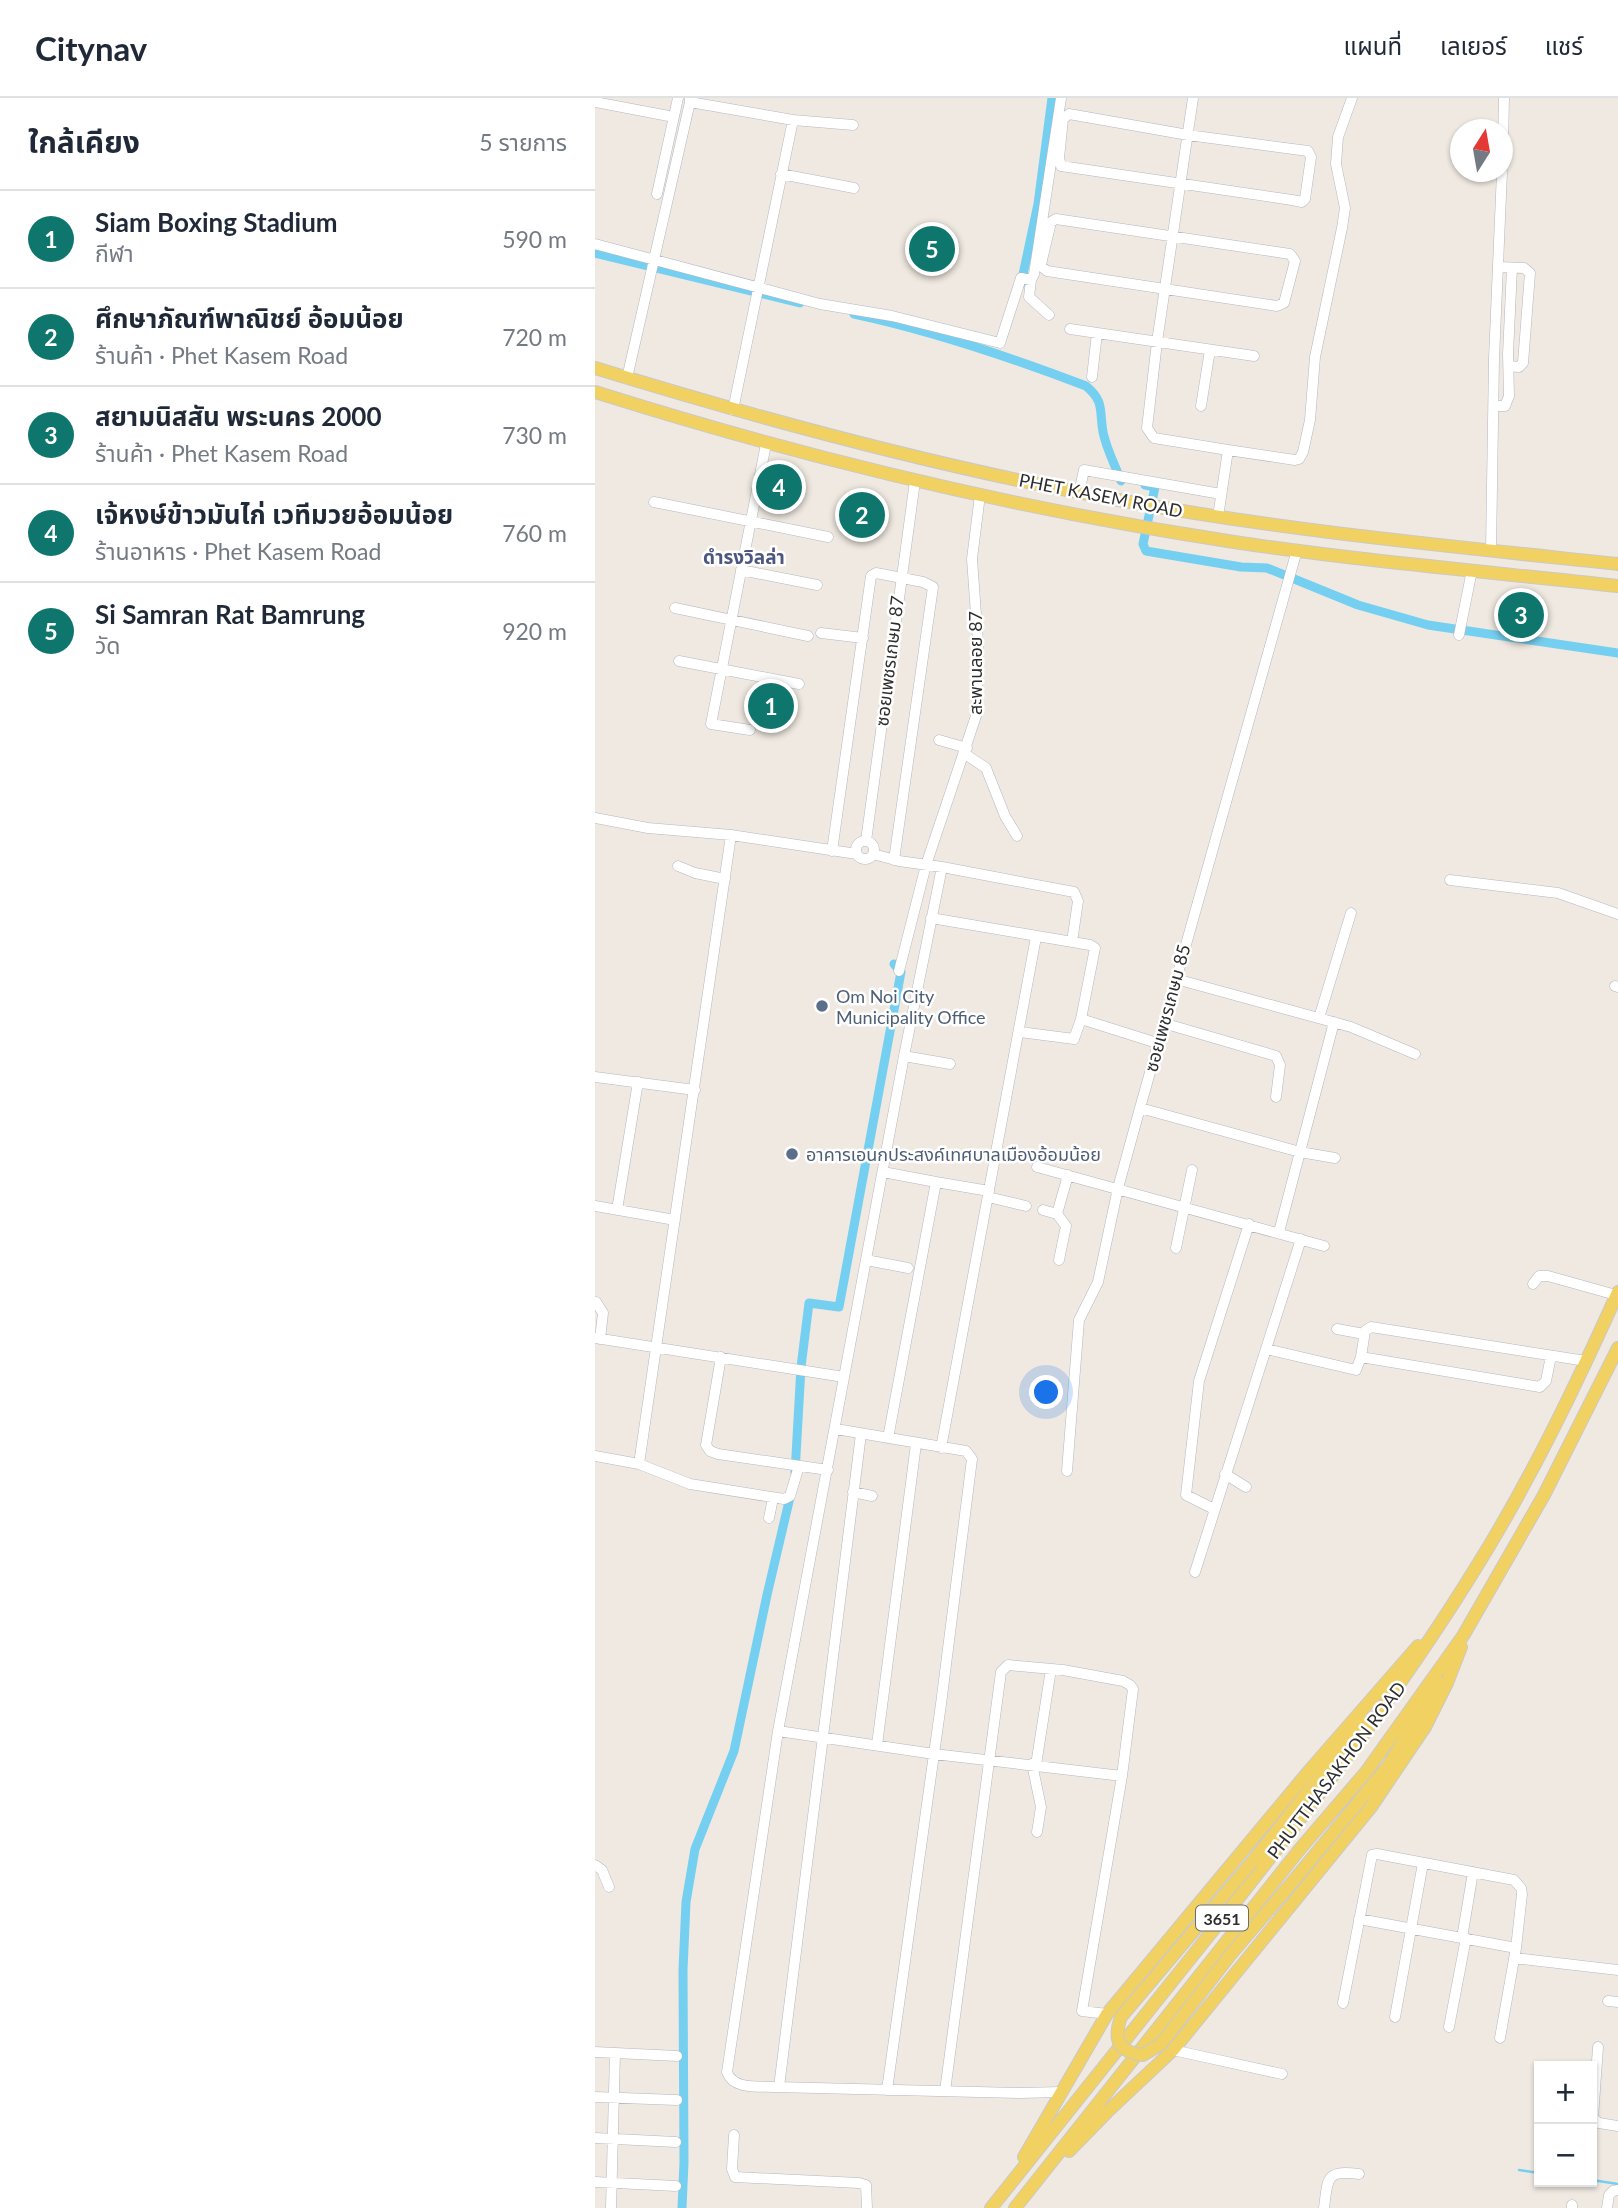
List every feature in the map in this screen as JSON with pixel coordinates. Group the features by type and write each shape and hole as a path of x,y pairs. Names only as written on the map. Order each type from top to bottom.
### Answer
{"main road":[{"name":"PHET KASEM ROAD","path":"595,368 828,436 1079,493 1218,517 1337,533 1618,564"},
{"name":"PHET KASEM ROAD","path":"595,392 766,444 915,481 1148,527 1297,550 1618,586"},
{"path":"825,459 828,436"},
{"path":"915,481 918,458"},
{"path":"953,489 957,467"},
{"name":"PHUTTHASAKHON ROAD","path":"991,2208 1281,1844 1383,1710 1516,1499 1617,1294"},
{"name":"PHUTTHASAKHON ROAD","path":"1018,2204 1300,1849 1366,1772 1463,1636 1615,1364 1618,1348"},
{"path":"1442,1620 1252,1862 1121,2017 1117,2035 1119,2045 1125,2051 1143,2055 1161,2044 1231,1954 1388,1766 1435,1691 1463,1636"},
{"path":"1006,2190 1107,2014 1308,1771 1442,1620"},
{"path":"1018,2204 1107,2112 1173,2050 1371,1807 1439,1702 1455,1665 1463,1636"}],"street":[{"path":"657,194 678,98"},
{"path":"595,244 653,264 756,291 921,323 997,344 1002,340 1027,279 1052,167 1061,98"},
{"path":"1193,98 1147,428 1154,438 1296,460 1303,452 1310,419 1315,357 1345,208 1336,164 1338,137 1352,98"},
{"path":"1504,98 1504,119"},
{"path":"627,378 690,100 793,120 853,125"},
{"path":"595,102 674,117"},
{"path":"1069,114 1188,135 1308,151 1311,158 1307,194 1302,202 1180,185 1061,166 1059,158 1063,119 1069,114"},
{"path":"733,410 793,120"},
{"path":"781,174 854,188"},
{"path":"1491,550 1502,182"},
{"path":"1056,219 1282,252 1290,254 1295,261 1289,292 1281,306 1165,291 1047,271 1041,266 1051,222 1056,219"},
{"path":"1498,267 1524,268 1530,273 1523,363 1519,367 1509,366"},
{"path":"1494,405 1505,406 1508,402 1512,268"},
{"path":"1027,279 1029,297 1049,316"},
{"path":"1070,329 1254,356"},
{"path":"1092,377 1097,333"},
{"path":"1201,406 1210,350"},
{"path":"750,730 711,724 766,444"},
{"path":"1218,517 1228,450"},
{"path":"1079,493 1084,470 1221,494"},
{"name":"ซอยเพชรเกษม 87","path":"866,841 915,481"},
{"name":"สะพานลอย 87","path":"899,971 926,865 977,713 978,642 972,559 980,495"},
{"path":"654,502 828,537"},
{"name":"ซอยเพชรเกษม 85","path":"1067,1471 1079,1320 1098,1282 1118,1188 1157,1043 1297,550"},
{"path":"741,570 817,585"},
{"path":"1459,635 1472,570"},
{"path":"832,851 871,576 876,573 923,582 933,587 894,860"},
{"path":"675,608 808,636"},
{"path":"821,633 863,638"},
{"path":"679,661 799,684"},
{"path":"939,740 966,751 986,768 1005,816 1017,836"},
{"path":"595,818 647,828 731,835 857,854 865,859 873,854 1075,892 1078,901 1072,942"},
{"path":"639,1464 731,835"},
{"path":"857,854 857,846 866,841 873,845 873,854"},
{"path":"678,866 695,873 725,878"},
{"path":"942,867 778,1731 727,2072 736,2084 779,2087 1061,2092"},
{"path":"1450,880 1558,893 1618,914"},
{"path":"1319,1018 1351,913"},
{"path":"932,918 1095,948 1076,1037 1072,1040 1020,1031"},
{"path":"941,1448 1037,937"},
{"path":"1176,979 1334,1022 1415,1054"},
{"path":"1081,1019 1157,1043"},
{"path":"1279,1232 1334,1022"},
{"path":"1163,1023 1276,1056 1280,1065 1276,1097"},
{"path":"904,1056 950,1064"},
{"path":"595,1077 695,1090"},
{"path":"617,1210 638,1082"},
{"path":"1140,1108 1300,1152 1335,1158"},
{"path":"1037,1167 1324,1246"},
{"path":"1176,1248 1192,1170"},
{"path":"883,1172 989,1194 1027,1206"},
{"path":"1057,1214 1068,1175"},
{"path":"888,1438 936,1182"},
{"path":"595,1206 675,1220"},
{"path":"1043,1210 1057,1214 1066,1226 1059,1260"},
{"path":"1215,1509 1186,1495 1187,1471 1199,1381 1249,1224"},
{"path":"1195,1572 1301,1239"},
{"path":"866,1260 908,1268"},
{"path":"1534,1284 1539,1276 1548,1276 1617,1294"},
{"path":"596,1302 603,1313 597,1338 844,1377"},
{"path":"1266,1349 1353,1370 1357,1368 1361,1357 1364,1334 1367,1328 1371,1327 1586,1361"},
{"path":"1337,1329 1364,1334"},
{"path":"1361,1357 1539,1387 1546,1381 1551,1356"},
{"path":"721,1357 706,1445 710,1451 828,1470"},
{"path":"836,1429 966,1451 972,1459 887,2090"},
{"path":"779,2087 861,1434"},
{"path":"877,1745 916,1444"},
{"path":"595,1456 639,1464 690,1484 784,1499 790,1496 799,1466"},
{"path":"1225,1474 1246,1487"},
{"path":"853,1492 872,1496"},
{"path":"769,1518 773,1498"},
{"path":"945,2091 988,1760 1003,1667 1007,1665 1123,1681 1133,1689 1122,1776 1082,2011 1107,2014"},
{"path":"1037,1832 1041,1807 1034,1765 1051,1669"},
{"path":"778,1731 934,1754 1122,1776"},
{"path":"1343,2003 1372,1855 1473,1872 1519,1883 1522,1894 1500,2038"},
{"path":"1395,2017 1423,1863"},
{"path":"595,1865 602,1870 609,1887"},
{"path":"1449,2027 1473,1872"},
{"path":"1359,1919 1464,1938 1515,1953 1618,1970"},
{"path":"1598,2047 1593,2118 1599,2123 1618,2126"},
{"path":"1173,2050 1282,2074"},
{"path":"595,2052 677,2056"},
{"path":"611,2208 615,2053"},
{"path":"595,2097 677,2100"},
{"path":"734,2135 732,2169 735,2177 859,2183 866,2185 867,2208"},
{"path":"595,2138 676,2142"},
{"path":"1324,2208 1328,2180 1332,2174 1359,2174"},
{"path":"595,2182 676,2186"},
{"path":"1607,2208 1609,2195 1618,2190"}],"waterway":[{"path":"1021,284 1038,204 1052,98"},
{"path":"595,253 800,303"},
{"path":"854,314 913,328 1086,386 1099,402 1104,438 1121,481"},
{"path":"1145,485 1155,487 1143,544 1146,551 1241,567 1267,568 1358,605 1428,625 1618,653"},
{"path":"795,1473 801,1367 809,1303 839,1307 901,972 894,964"},
{"path":"682,2208 683,1970 686,1902 695,1849 734,1751 791,1493"},
{"path":"1519,2170 1534,2172"},
{"path":"1597,2181 1618,2184"}],"place":[{"name":"Si Samran Rat Bamrung","path":"932,249"},
{"name":"เจ้หงษ์ข้าวมันไก่ เวทีมวยอ้อมน้อย","path":"779,487"},
{"name":"ศึกษาภัณฑ์พาณิชย์ อ้อมน้อย","path":"862,515"},
{"name":"สยามนิสสัน พระนคร 2000","path":"1521,615"},
{"name":"Siam Boxing Stadium","path":"771,706"},
{"name":"Om Noi City Municipality Office","path":"822,1006"},
{"name":"อาคารเอนกประสงค์เทศบาลเมืองอ้อมน้อย","path":"792,1154"}],"district":[{"name":"ดำรงวิลล่า","path":"744,556"}]}
